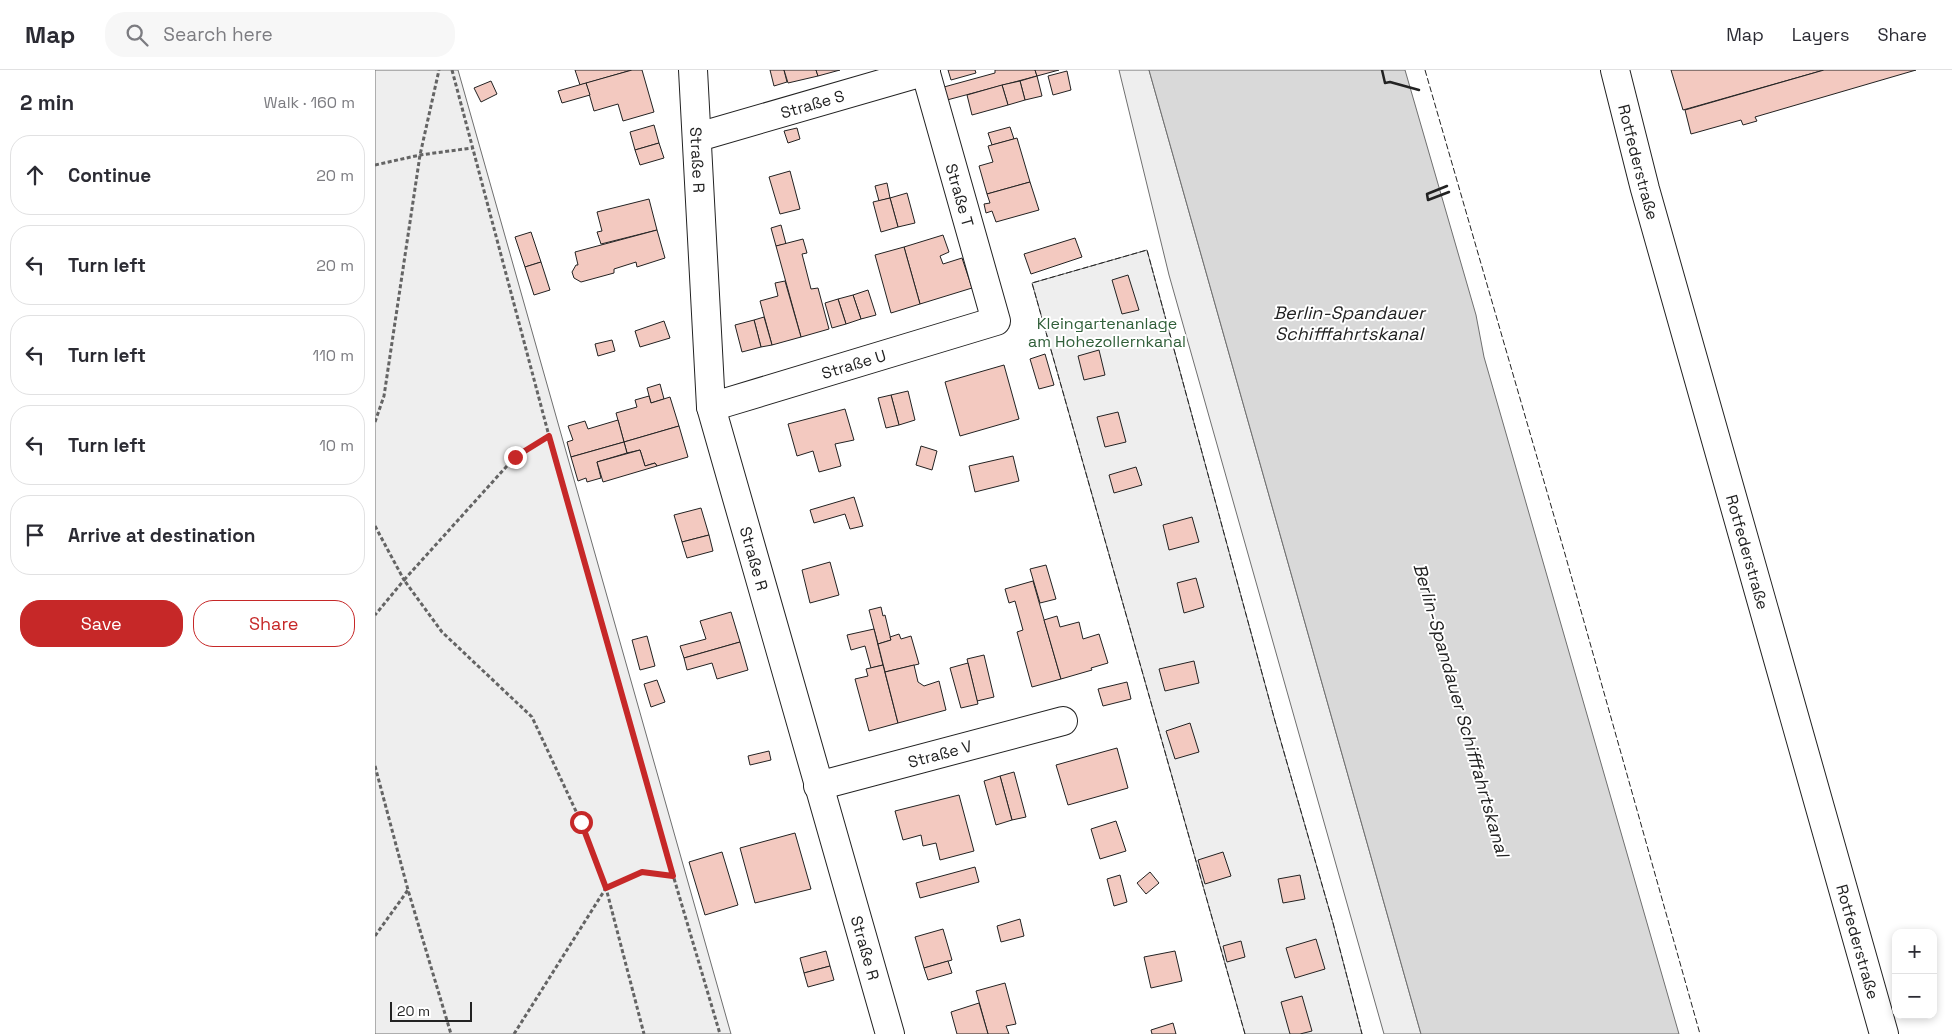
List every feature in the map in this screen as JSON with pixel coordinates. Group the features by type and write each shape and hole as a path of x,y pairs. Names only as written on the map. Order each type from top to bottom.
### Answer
{"lane":[{"name":"Straße R","path":"693,70 711,407 890,1034"},
{"name":"Rotfederstraße","path":"1615,70 1645,189 1883,1034"},
{"name":"Straße S","path":"698,137 926,71"},
{"name":"Straße T","path":"926,71 996,321"},
{"name":"Straße U","path":"711,407 996,321"},
{"name":"Straße V","path":"818,786 1063,721"}],"path":[{"path":"375,422 384,396 420,155 439,70"},
{"path":"452,70 549,436 673,876 720,1034"},
{"path":"375,165 420,155 473,148"},
{"path":"375,615 404,580 515,457 549,436"},
{"path":"375,526 404,580 442,632 532,717 581,822 606,888 644,1034"},
{"path":"375,766 408,890 451,1034"},
{"path":"515,1034 606,888 642,872 673,876"},
{"path":"375,936 408,890"}],"green space":[{"path":"375,70 458,70 731,1034 375,1034"},
{"path":"1119,70 1149,70 1421,1034 1384,1034 1169,275"},
{"name":"Kleingartenanlage am Hohezollernkanal","path":"1147,250 1362,1034 1245,1034 1032,283"}],"water":[{"name":"Berlin-Spandauer Schifffahrtskanal","path":"1149,70 1405,70 1476,315 1484,357 1679,1034 1421,1034"}],"building":[{"path":"575,70 632,70 580,85"},
{"path":"632,70 642,70 654,112 623,121 618,104 594,111 586,83"},
{"path":"770,70 784,70 787,82 774,86"},
{"path":"784,70 816,70 818,76 788,83"},
{"path":"816,70 840,70 818,76"},
{"path":"948,70 975,70 976,73 951,80"},
{"path":"995,70 1035,70 1037,76 947,100 944,87 995,73"},
{"path":"1035,70 1059,70 1037,76"},
{"path":"1671,70 1824,70 1683,110"},
{"path":"1824,70 1916,70 1755,117 1757,121 1743,125 1741,120 1691,134 1685,110"},
{"path":"1067,71 1071,90 1053,95 1048,76"},
{"path":"1037,76 1042,96 1025,100 1020,81"},
{"path":"491,81 497,94 481,102 474,88"},
{"path":"1020,81 1025,100 1008,105 1002,85"},
{"path":"586,83 590,95 562,103 558,91"},
{"path":"1002,85 1008,105 972,115 967,95"},
{"path":"654,125 659,143 635,150 630,132"},
{"path":"1010,127 1014,139 992,145 988,133"},
{"path":"797,128 800,139 788,143 784,131"},
{"path":"1017,138 1030,182 987,194 979,166 993,162 988,146"},
{"path":"659,143 664,158 640,165 635,150"},
{"path":"790,171 800,209 780,214 769,177"},
{"path":"1030,182 1039,210 996,222 992,211 986,213 984,204 990,203 987,194"},
{"path":"887,183 890,198 879,201 875,186"},
{"path":"907,193 915,223 898,227 890,198"},
{"path":"890,198 898,227 881,232 873,202"},
{"path":"649,199 657,230 601,244 597,232 602,231 597,212"},
{"path":"781,225 786,244 776,246 771,228"},
{"path":"657,230 665,258 637,267 636,262 614,269 614,273 581,282 574,278 572,272 576,265 578,265 575,252"},
{"path":"531,232 541,262 525,267 515,237"},
{"path":"943,235 949,252 940,256 943,264 962,258 972,288 920,304 904,247"},
{"path":"1075,238 1082,257 1031,274 1024,254"},
{"path":"803,239 807,253 802,254 811,289 818,288 829,329 801,337 776,246"},
{"path":"904,247 920,304 891,313 875,255"},
{"path":"541,262 550,290 534,295 525,267"},
{"path":"1128,275 1139,310 1122,314 1112,280"},
{"path":"785,281 801,337 772,345 760,301 778,296 775,283"},
{"path":"868,290 876,315 861,319 853,295"},
{"path":"853,295 861,319 846,324 838,299"},
{"path":"838,299 846,324 832,328 825,303"},
{"path":"764,317 772,345 761,347 754,320"},
{"path":"754,320 761,347 742,352 735,325"},
{"path":"664,321 670,338 640,347 635,331"},
{"path":"612,340 615,351 598,356 595,344"},
{"path":"1099,350 1105,375 1084,380 1078,356"},
{"path":"1045,354 1054,385 1039,389 1030,359"},
{"path":"1004,365 1019,419 960,436 945,382"},
{"path":"660,384 664,399 651,403 647,388"},
{"path":"908,391 915,420 899,425 891,395"},
{"path":"891,395 899,425 886,428 878,398"},
{"path":"649,396 651,403 670,397 679,426 624,442 616,413 637,407 635,400"},
{"path":"845,409 854,440 835,444 841,466 819,472 813,451 797,456 788,424"},
{"path":"1118,412 1126,442 1105,447 1097,417"},
{"path":"618,420 624,442 571,457 567,442 573,440 568,426 585,421 588,429"},
{"path":"679,426 688,457 657,466 655,463 645,466 640,450 627,453 624,442"},
{"path":"624,442 627,453 597,462 601,478 587,482 586,478 578,481 571,457"},
{"path":"921,446 937,451 932,470 916,465"},
{"path":"640,450 645,466 655,463 657,466 603,482 597,462"},
{"path":"1013,456 1019,481 975,492 969,466"},
{"path":"1136,467 1142,485 1114,493 1109,475"},
{"path":"854,497 863,526 850,529 845,514 814,523 810,510"},
{"path":"701,508 709,535 682,542 674,515"},
{"path":"1192,517 1199,542 1169,550 1163,525"},
{"path":"709,535 713,551 687,558 682,542"},
{"path":"830,562 839,595 810,603 802,570"},
{"path":"1046,565 1056,599 1040,603 1030,569"},
{"path":"1196,578 1204,607 1184,613 1177,583"},
{"path":"1033,581 1061,679 1032,687 1017,632 1023,630 1015,601 1009,603 1005,589"},
{"path":"881,607 883,616 885,615 891,640 878,644 869,610"},
{"path":"731,612 740,642 684,658 680,646 706,639 700,621"},
{"path":"1057,616 1060,627 1079,622 1083,639 1099,634 1108,663 1061,679 1044,620"},
{"path":"874,629 883,665 871,668 865,646 851,650 847,635"},
{"path":"899,634 901,639 911,636 919,664 885,672 878,644 891,640 890,637"},
{"path":"647,636 655,666 640,670 632,640"},
{"path":"740,642 748,670 717,679 712,663 687,670 684,658"},
{"path":"984,655 994,697 977,701 967,659"},
{"path":"1194,661 1199,683 1165,691 1159,669"},
{"path":"968,663 978,704 961,708 950,668"},
{"path":"883,665 898,723 869,731 855,679 868,676 866,669"},
{"path":"914,665 918,682 924,686 939,681 946,710 898,723 885,672"},
{"path":"657,680 665,702 651,707 644,684"},
{"path":"1127,682 1131,699 1103,706 1098,689"},
{"path":"1190,723 1199,752 1175,759 1166,731"},
{"path":"1117,748 1128,788 1068,805 1056,765"},
{"path":"769,751 771,760 750,765 748,756"},
{"path":"1014,772 1026,817 1012,820 1000,776"},
{"path":"1000,776 1012,820 996,825 984,781"},
{"path":"959,795 974,851 940,860 936,843 923,846 921,835 903,840 895,811"},
{"path":"1116,821 1126,851 1100,859 1091,829"},
{"path":"795,833 811,889 755,903 740,848"},
{"path":"722,852 738,905 705,915 689,862"},
{"path":"1223,852 1231,876 1205,884 1198,860"},
{"path":"975,867 979,882 920,898 916,883"},
{"path":"1150,872 1159,883 1146,894 1137,883"},
{"path":"1120,875 1127,902 1114,906 1107,879"},
{"path":"1300,875 1305,899 1283,903 1278,879"},
{"path":"1020,919 1024,936 1001,942 997,926"},
{"path":"943,929 952,960 924,968 915,937"},
{"path":"1316,939 1325,969 1295,978 1286,948"},
{"path":"1241,941 1245,957 1227,962 1223,946"},
{"path":"826,951 830,966 804,973 800,958"},
{"path":"1175,951 1182,981 1151,988 1144,957"},
{"path":"948,961 952,973 928,980 924,968"},
{"path":"830,966 834,980 808,987 804,973"},
{"path":"1005,983 1016,1024 1006,1026 1009,1034 988,1034 976,991"},
{"path":"1302,996 1312,1031 1290,1034 1281,1002"},
{"path":"979,1003 988,1034 957,1034 951,1012"},
{"path":"1173,1023 1176,1034 1152,1034 1151,1030"}],"fence":[{"path":"1425,70 1565,554 1700,1034"},
{"path":"1245,1034 1032,283 1147,250 1362,1034"}],"wall":[{"path":"1382,70 1385,83 1390,82 1419,90"},
{"path":"1447,186 1427,194 1428,200 1449,192"}],"route":[{"path":"515,457 549,436 673,876 642,872 606,888 581,822"}]}
